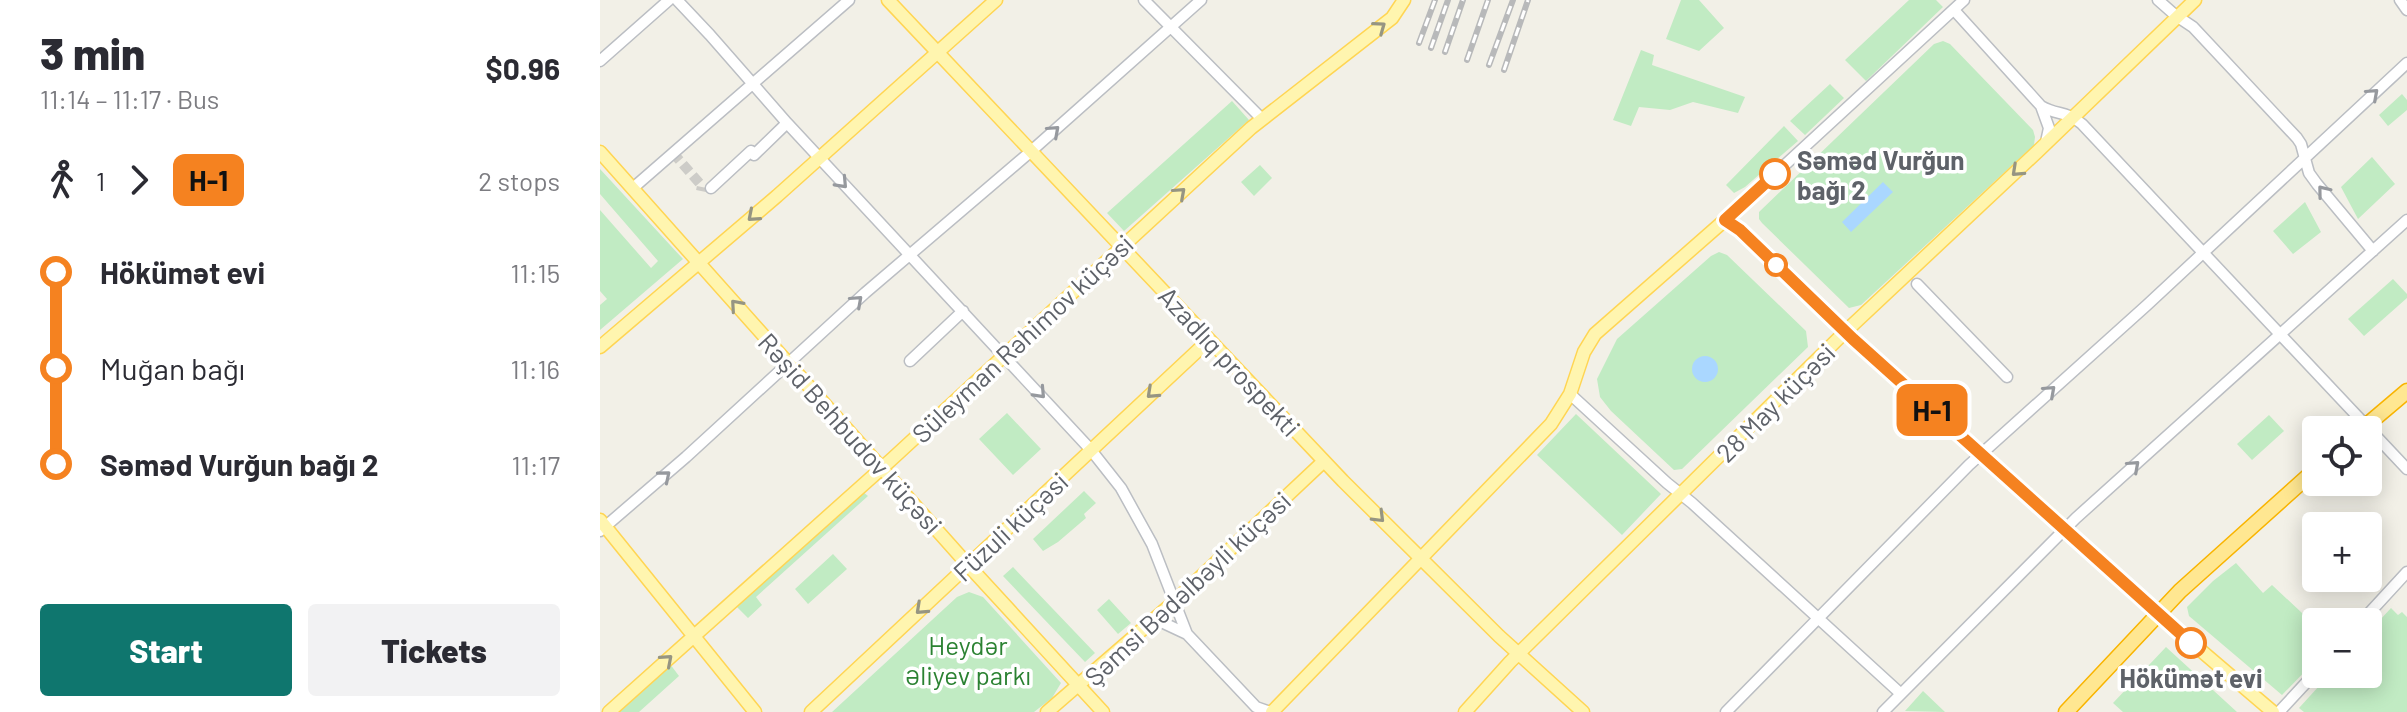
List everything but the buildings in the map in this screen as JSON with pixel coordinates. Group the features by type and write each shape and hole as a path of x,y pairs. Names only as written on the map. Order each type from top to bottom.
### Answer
{"highway":[{"path":"2378,416 2407,391"},
{"path":"2066,712 2199,573 2302,481"}],"main road":[{"name":"Azadlıq prospekti","path":"888,0 1324,461 1421,559 1583,712"},
{"path":"600,347 996,0"},
{"name":"28 May küçəsi","path":"1465,712 1519,653 1845,332 2195,0"},
{"name":"Süleyman Rəhimov küçəsi","path":"609,712 1262,119 1392,18 1404,1"},
{"name":"Rəşid Behbudov küçəsi","path":"600,152 1103,712"},
{"path":"1271,712 1551,424 1570,394 1584,352 1595,334 1725,220 1740,230 1845,332 2158,614 2276,712"},
{"name":"Füzuli küçəsi","path":"811,712 1209,340"},
{"name":"Şəmsi Bədəlbəyli küçəsi","path":"1047,712 1174,602 1324,461"},
{"path":"602,526 755,712"}],"street":[{"path":"600,61 669,0"},
{"path":"677,0 819,158 1091,450 1121,488 1140,520 1162,564 1187,634"},
{"path":"633,188 849,0"},
{"path":"1144,0 1262,119"},
{"path":"602,526 686,457 865,293 1032,151 1201,0"},
{"path":"1725,220 1964,0"},
{"path":"2158,0 2203,36 2297,138 2309,173 2373,251"},
{"path":"2400,0 2407,10"},
{"path":"1954,10 2041,106 2049,128 2045,145"},
{"path":"1726,712 1982,454 2407,63"},
{"path":"2041,106 2072,116 2353,416"},
{"path":"711,188 751,151 754,155 787,123"},
{"path":"1883,712 2065,529 2407,220"},
{"path":"1917,284 2007,377"},
{"path":"910,361 963,311"},
{"path":"1570,394 1900,693"},
{"path":"2382,445 2407,469"},
{"path":"2374,608 2407,572"},
{"path":"1155,619 1187,634 1256,707 1271,712"},
{"path":"2276,712 2302,686"}],"green space":[{"path":"1681,0 1699,0 1724,28 1699,51 1666,39"},
{"path":"1909,0 1936,0 1943,7 1866,81 1845,60"},
{"path":"1943,41 1950,44 2033,130 2034,145 1861,305 1849,308 1762,223 1759,212 1934,44"},
{"path":"1641,50 1654,55 1652,65 1745,97 1738,113 1693,102 1670,110 1639,107 1631,126 1613,120"},
{"path":"1830,84 1844,98 1805,135 1790,121"},
{"path":"2402,94 2407,100 2407,110 2388,126 2379,115"},
{"path":"1232,101 1249,120 1124,231 1107,213"},
{"path":"1784,126 1798,141 1734,193 1726,185"},
{"path":"2372,157 2395,184 2358,219 2341,187"},
{"path":"1260,165 1272,178 1254,196 1241,182"},
{"path":"600,169 683,259 600,330 600,305 607,299 600,291 600,210 651,268 658,261 600,194"},
{"path":"2305,202 2321,232 2293,254 2273,231"},
{"path":"1719,252 1727,255 1806,331 1808,347 1682,469 1674,470 1611,411 1600,397 1597,379 1617,339"},
{"path":"2393,279 2407,298 2364,336 2348,319"},
{"path":"1007,413 1041,449 1013,475 979,439"},
{"path":"1576,414 1661,494 1622,535 1537,455"},
{"path":"2269,415 2284,431 2252,460 2237,444"},
{"path":"1084,491 1096,503 1084,514 1086,518 1043,551 1033,539"},
{"path":"863,492 868,496 756,597 762,605 748,618 735,605"},
{"path":"833,554 847,569 808,604 795,589"},
{"path":"2236,563 2263,593 2272,585 2302,613 2302,674 2282,695 2189,616 2187,607"},
{"path":"1013,567 1095,653 1085,662 1003,576"},
{"name":"Heydər Əliyev parkı","path":"969,592 983,597 1061,683 1052,698 1034,712 832,712 957,597"},
{"path":"1109,599 1131,623 1118,634 1097,610"},
{"path":"2391,608 2398,615 2402,612 2407,617 2407,712 2304,712 2299,708 2317,688 2382,688 2382,618"},
{"path":"2166,647 2237,712 2123,712 2113,703"},
{"path":"670,664 679,676 639,712 617,712"},
{"path":"1923,691 1945,712 1905,711"}],"water":[{"path":"1883,182 1893,192 1851,232 1842,222"},
{"path":"1705,356 1714,360 1718,369 1714,378 1705,382 1696,378 1692,369 1696,360"}],"tunnel":[{"path":"673,153 702,186 701,191"}],"railway":[{"path":"1419,43 1435,0"},
{"path":"1431,48 1448,0"},
{"path":"1445,52 1463,0"},
{"path":"1467,60 1488,0"},
{"path":"1489,65 1513,0"},
{"path":"1504,70 1528,0"}],"bus line":[{"name":"H-1","path":"1775,174 1725,220 1740,230 1853,339 2191,643"}],"place":[{"name":"Səməd Vurğun bağı 2","path":"1775,174"},
{"name":"Hökümət evi","path":"2191,643"}]}
